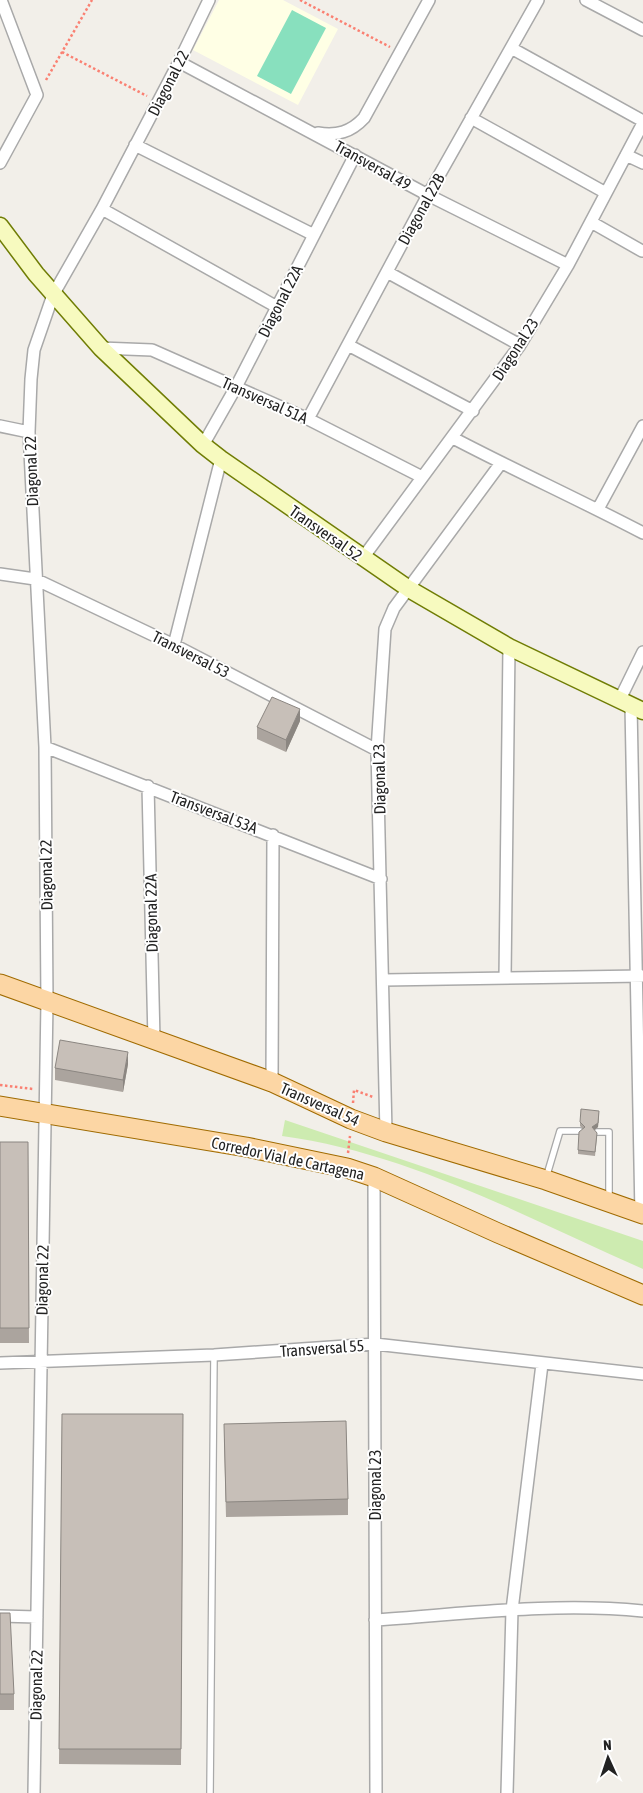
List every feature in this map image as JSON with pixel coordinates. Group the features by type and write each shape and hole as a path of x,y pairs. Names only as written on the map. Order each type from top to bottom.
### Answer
{"main road":[{"name":"Transversal 54","path":"0,984 272,1082 351,1119 386,1132 546,1180 642,1214"},
{"name":"Corredor Vial de Cartagena","path":"0,1106 46,1112 246,1147 347,1168 374,1177 643,1295"}],"street":[{"path":"0,163 37,95 2,0"},
{"name":"Diagonal 22","path":"34,1793 47,1002 45,747 29,432 34,350 53,294 102,210 209,0"},
{"path":"314,132 338,134 357,125 368,110 401,53 429,0"},
{"name":"Diagonal 22B","path":"308,419 428,195 538,0"},
{"path":"586,0 643,30"},
{"path":"511,48 643,122"},
{"name":"Transversal 49","path":"179,62 314,132 428,195 568,265"},
{"path":"471,118 606,193"},
{"name":"Diagonal 23","path":"362,558 453,438 520,345 568,265 643,122"},
{"path":"135,145 314,235"},
{"name":"Diagonal 22A","path":"203,445 236,387 355,155"},
{"path":"626,155 643,163"},
{"path":"102,210 277,307"},
{"path":"591,222 642,251"},
{"path":"0,226 53,294"},
{"path":"387,272 520,345"},
{"name":"Transversal 52","path":"53,294 101,348 203,445 221,458 409,590 509,647 631,706"},
{"path":"348,345 473,411"},
{"name":"Transversal 51A","path":"101,348 152,350 308,419 422,477"},
{"path":"0,426 29,432"},
{"path":"598,509 643,426"},
{"path":"453,438 643,533"},
{"path":"174,645 221,458"},
{"name":"Diagonal 23","path":"386,1132 384,980 377,750 385,629 394,608 501,463"},
{"name":"Transversal 53","path":"0,574 35,579 174,645 377,750"},
{"path":"505,978 509,647"},
{"path":"642,1214 640,976 631,706 643,652"},
{"name":"Transversal 53A","path":"45,747 381,879"},
{"name":"Diagonal 22A","path":"148,786 154,1040"},
{"path":"272,1082 273,835"},
{"path":"384,980 640,976"},
{"name":"Diagonal 23","path":"374,1177 376,1793"},
{"name":"Transversal 55","path":"0,1363 214,1355 374,1344 643,1374"},
{"path":"507,1793 512,1610 542,1364"},
{"path":"375,1620 512,1610 611,1608 643,1611"},
{"path":"0,1616 37,1617"}],"lane":[{"path":"546,1180 560,1130 580,1131"},
{"path":"597,1132 609,1132 610,1202"},
{"path":"210,1793 214,1355"}],"path":[{"path":"37,95 92,0"},
{"path":"300,0 401,53"},
{"path":"62,52 158,102"},
{"path":"0,1086 46,1091"}],"shaded area":[{"path":"219,0 283,0 338,29 298,105 193,50"}],"green space":[{"path":"292,10 326,28 291,94 257,76"},
{"path":"285,1120 643,1241 643,1269 512,1209 422,1172 330,1145 282,1136"}],"building":[{"path":"272,697 300,709 286,740 257,727"},
{"path":"60,1040 128,1052 123,1080 55,1068"},
{"path":"581,1109 599,1111 598,1123 592,1127 597,1133 595,1152 578,1150 579,1132 585,1127 580,1122"},
{"path":"0,1142 28,1142 29,1328 0,1328"},
{"path":"62,1414 183,1414 181,1749 59,1749"},
{"path":"346,1421 348,1499 226,1502 224,1424"},
{"path":"0,1613 10,1613 14,1694 0,1694"}]}
